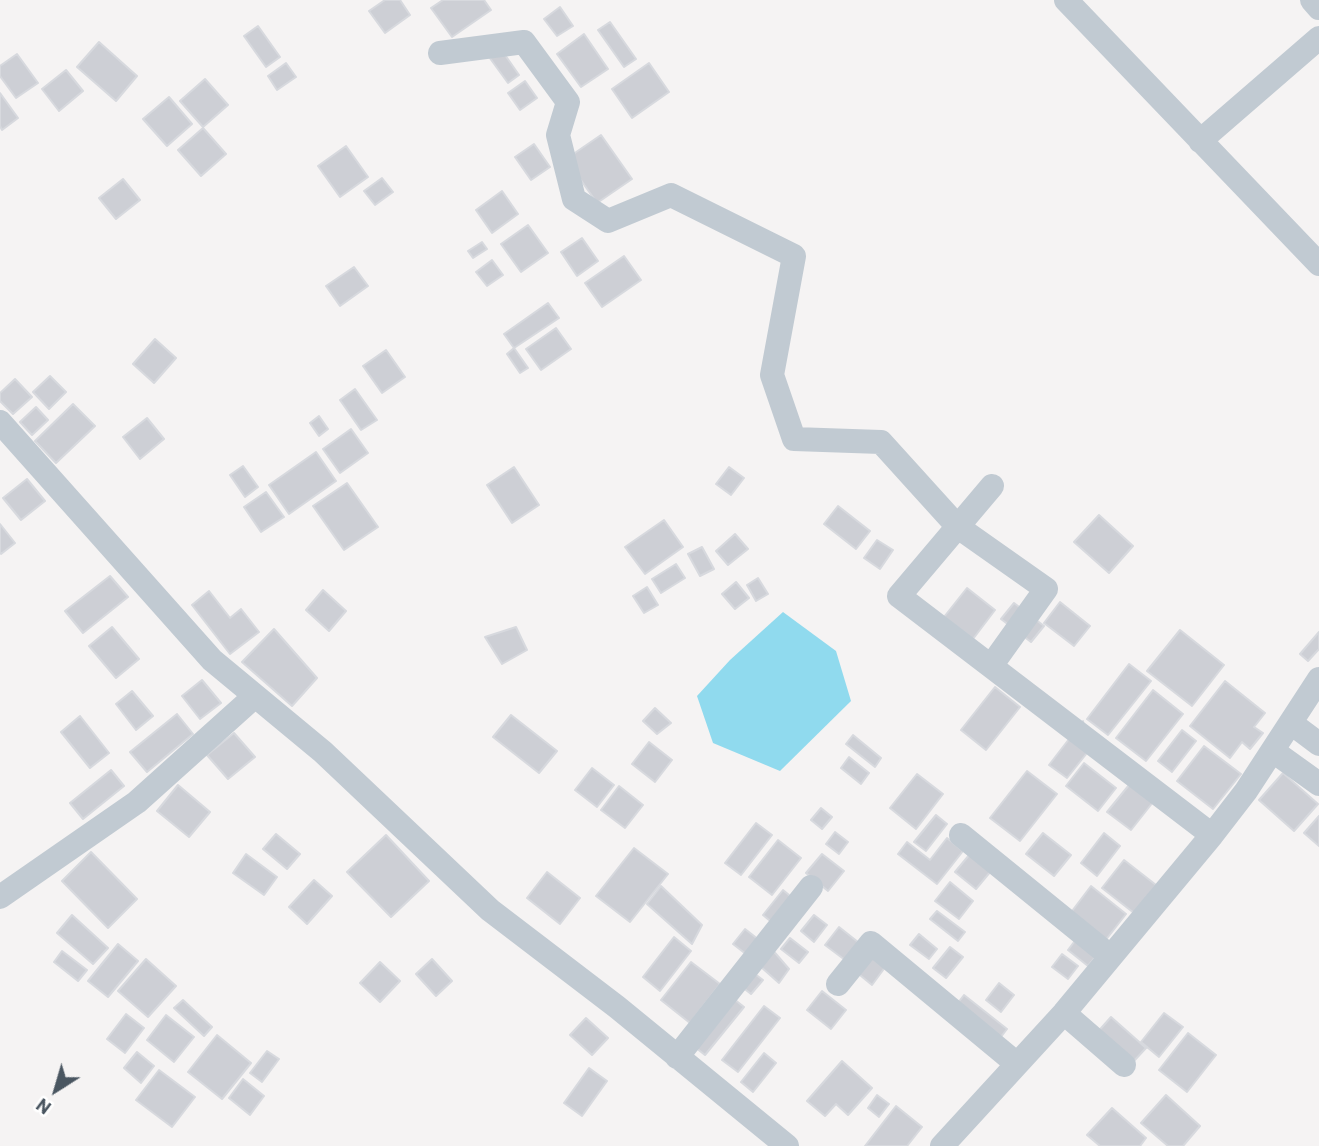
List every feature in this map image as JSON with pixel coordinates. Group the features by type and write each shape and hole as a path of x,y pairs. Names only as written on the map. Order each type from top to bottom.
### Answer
{"street":[{"path":"1066,0 1319,264"},
{"path":"1312,0 1319,8"},
{"path":"1200,141 1319,38"},
{"path":"440,53 524,42 568,102 558,135 574,199 607,221 671,195 794,256 772,375 794,439 881,442 958,527 1046,589 991,666"},
{"path":"0,422 212,660 323,752 490,910 617,1007 787,1146"},
{"path":"992,486 899,596 1212,835"},
{"path":"942,1146 1064,1013 1212,835 1246,792 1319,680"},
{"path":"0,897 137,802 255,696"},
{"path":"1291,723 1319,744"},
{"path":"1273,751 1319,784"},
{"path":"961,835 1110,956"},
{"path":"677,1057 811,887"},
{"path":"838,984 871,943 1017,1063"},
{"path":"1064,1013 1124,1065"}],"water":[{"path":"783,612 836,651 851,701 780,771 713,743 697,696 730,660"}],"building":[{"path":"385,0 400,0 410,15 385,33 369,11"},
{"path":"443,0 484,0 491,10 452,37 431,8"},
{"path":"560,7 573,26 557,36 544,19"},
{"path":"610,22 636,59 624,67 598,30"},
{"path":"258,26 280,57 266,67 244,36"},
{"path":"584,34 608,69 581,87 557,54"},
{"path":"99,42 137,76 116,101 77,67"},
{"path":"496,42 519,75 508,83 484,50"},
{"path":"17,54 38,83 16,98 0,76 0,66"},
{"path":"286,63 296,77 277,90 268,76"},
{"path":"649,63 669,92 632,118 612,89"},
{"path":"66,70 83,91 59,111 42,89"},
{"path":"205,79 228,105 203,127 180,101"},
{"path":"525,81 537,98 520,110 508,93"},
{"path":"0,93 18,118 2,130 0,126"},
{"path":"169,97 192,124 167,146 143,119"},
{"path":"203,128 226,154 201,176 178,150"},
{"path":"601,135 632,179 597,203 566,159"},
{"path":"534,144 550,167 531,180 515,157"},
{"path":"346,146 368,177 340,197 318,166"},
{"path":"382,178 393,192 375,205 364,191"},
{"path":"123,179 140,200 116,219 99,198"},
{"path":"502,191 518,214 492,233 476,210"},
{"path":"528,225 548,253 521,272 501,244"},
{"path":"582,238 598,261 577,276 561,252"},
{"path":"482,242 487,249 473,258 468,251"},
{"path":"624,256 641,280 602,307 585,283"},
{"path":"492,260 503,275 487,286 476,272"},
{"path":"354,267 368,286 340,306 326,286"},
{"path":"548,303 559,318 514,348 504,334"},
{"path":"556,328 571,349 541,370 526,349"},
{"path":"155,339 176,358 154,383 133,364"},
{"path":"514,348 528,368 520,373 507,354"},
{"path":"386,350 405,377 382,393 363,366"},
{"path":"50,376 66,392 49,409 33,392"},
{"path":"15,379 32,397 13,414 0,401 0,393"},
{"path":"355,389 377,420 361,430 340,400"},
{"path":"73,404 95,426 56,463 35,441"},
{"path":"36,407 48,420 32,435 20,422"},
{"path":"319,416 328,429 319,436 310,423"},
{"path":"147,418 164,439 140,459 123,437"},
{"path":"351,429 368,453 340,473 323,449"},
{"path":"316,452 336,481 289,514 269,485"},
{"path":"243,466 258,487 245,497 230,475"},
{"path":"514,467 539,505 512,523 487,485"},
{"path":"729,467 744,478 731,495 716,484"},
{"path":"27,479 45,501 21,520 3,498"},
{"path":"347,483 378,527 344,550 313,506"},
{"path":"266,492 284,517 261,532 244,507"},
{"path":"838,506 870,531 856,549 824,524"},
{"path":"1099,515 1133,546 1109,573 1074,542"},
{"path":"664,520 683,547 645,574 625,547"},
{"path":"0,524 15,543 1,554 0,552"},
{"path":"735,534 748,549 728,565 716,551"},
{"path":"877,540 893,550 880,569 864,558"},
{"path":"702,547 714,569 700,576 688,554"},
{"path":"676,564 685,578 661,593 652,579"},
{"path":"110,576 128,597 83,633 65,611"},
{"path":"758,578 768,594 756,601 747,585"},
{"path":"736,582 749,598 735,609 722,594"},
{"path":"647,587 658,605 644,613 633,596"},
{"path":"967,588 995,610 973,639 944,617"},
{"path":"323,590 346,611 329,631 306,610"},
{"path":"209,591 230,618 241,609 259,632 230,654 192,605"},
{"path":"1060,602 1090,626 1074,646 1044,623"},
{"path":"1014,603 1044,626 1031,642 1001,619"},
{"path":"112,627 139,659 116,678 89,646"},
{"path":"516,627 527,650 502,664 485,637"},
{"path":"274,629 317,678 292,706 242,662"},
{"path":"1180,630 1224,665 1192,706 1147,671"},
{"path":"1319,632 1319,649 1308,661 1300,654"},
{"path":"1129,664 1151,681 1108,735 1087,719"},
{"path":"202,680 221,703 200,719 182,696"},
{"path":"1225,681 1265,713 1254,727 1263,733 1250,749 1242,742 1230,758 1190,726"},
{"path":"995,687 1020,707 986,750 961,730"},
{"path":"1153,690 1183,714 1146,761 1116,738"},
{"path":"132,691 153,716 136,730 116,704"},
{"path":"655,708 671,723 657,734 643,721"},
{"path":"177,714 193,734 147,772 130,752"},
{"path":"511,715 557,751 539,773 493,737"},
{"path":"80,716 109,753 90,768 61,732"},
{"path":"1083,721 1087,753 1067,778 1049,765"},
{"path":"1182,730 1196,741 1172,772 1158,761"},
{"path":"234,733 255,757 228,779 207,755"},
{"path":"853,735 881,758 875,767 846,744"},
{"path":"649,742 672,760 655,782 632,764"},
{"path":"1204,746 1241,774 1213,809 1177,781"},
{"path":"849,757 869,773 861,784 841,768"},
{"path":"1084,763 1116,788 1098,811 1066,786"},
{"path":"592,768 614,785 597,807 575,790"},
{"path":"111,770 124,786 83,819 70,803"},
{"path":"1027,771 1057,794 1020,841 990,818"},
{"path":"1283,773 1318,804 1294,831 1259,800"},
{"path":"917,774 943,794 916,829 890,808"},
{"path":"1138,774 1161,792 1131,830 1107,812"},
{"path":"178,785 210,812 189,837 157,811"},
{"path":"619,786 643,805 625,828 601,810"},
{"path":"821,808 832,817 822,829 811,820"},
{"path":"936,815 947,824 926,851 914,842"},
{"path":"1319,816 1319,846 1304,833"},
{"path":"756,823 772,835 741,875 725,863"},
{"path":"835,832 848,842 839,854 826,844"},
{"path":"1043,833 1071,855 1054,876 1026,854"},
{"path":"1104,833 1120,846 1097,876 1081,863"},
{"path":"276,834 300,854 287,869 263,849"},
{"path":"386,835 429,881 391,917 347,872"},
{"path":"947,838 963,851 937,884 898,854 907,842 930,860"},
{"path":"778,840 801,858 772,895 749,877"},
{"path":"634,848 668,874 630,922 596,896"},
{"path":"91,852 137,899 108,928 62,881"},
{"path":"246,854 277,877 264,895 233,873"},
{"path":"822,854 844,871 828,891 806,873"},
{"path":"970,854 991,871 976,889 955,872"},
{"path":"1124,860 1156,885 1134,913 1102,888"},
{"path":"547,872 580,898 560,924 527,898"},
{"path":"314,880 332,896 307,924 289,907"},
{"path":"950,882 973,901 959,919 935,901"},
{"path":"661,886 702,925 692,944 647,904"},
{"path":"1091,886 1126,914 1101,946 1066,919"},
{"path":"783,890 795,900 775,925 763,915"},
{"path":"937,911 965,932 958,941 930,919"},
{"path":"72,915 108,948 93,964 57,933"},
{"path":"814,915 827,925 814,942 801,931"},
{"path":"839,927 863,946 849,963 825,945"},
{"path":"745,929 763,943 751,958 733,944"},
{"path":"919,934 937,949 929,959 910,945"},
{"path":"1080,934 1101,950 1088,966 1068,950"},
{"path":"674,937 691,951 660,991 643,977"},
{"path":"790,938 808,952 799,963 781,949"},
{"path":"118,944 138,961 108,997 88,981"},
{"path":"770,947 789,969 779,983 752,959"},
{"path":"950,947 963,957 946,978 933,968"},
{"path":"62,951 87,970 78,981 54,962"},
{"path":"869,953 886,966 872,985 855,971"},
{"path":"1062,954 1078,966 1068,979 1052,967"},
{"path":"146,959 176,986 148,1017 118,991"},
{"path":"432,959 452,981 436,996 416,974"},
{"path":"380,962 400,981 380,1002 360,983"},
{"path":"691,962 720,984 690,1023 661,1000"},
{"path":"739,962 763,980 751,994 728,976"},
{"path":"999,983 1014,995 1001,1012 986,1000"},
{"path":"724,991 744,1007 705,1055 686,1040"},
{"path":"822,991 846,1010 831,1029 807,1010"},
{"path":"964,995 1007,1029 994,1046 951,1012"},
{"path":"183,1000 212,1027 204,1036 174,1008"},
{"path":"764,1006 780,1018 738,1072 722,1060"},
{"path":"1164,1013 1183,1027 1159,1057 1141,1042"},
{"path":"126,1014 144,1028 125,1053 107,1039"},
{"path":"166,1015 194,1037 174,1062 147,1040"},
{"path":"1111,1017 1146,1048 1121,1075 1087,1044"},
{"path":"586,1018 608,1038 592,1055 570,1035"},
{"path":"1188,1033 1216,1055 1187,1092 1159,1070"},
{"path":"217,1035 251,1063 222,1099 188,1072"},
{"path":"267,1051 279,1059 262,1082 250,1073"},
{"path":"137,1052 154,1066 141,1083 124,1068"},
{"path":"764,1053 776,1063 753,1092 741,1082"},
{"path":"842,1061 872,1088 848,1115 836,1104 825,1116 807,1101"},
{"path":"589,1068 607,1081 582,1116 564,1103"},
{"path":"159,1070 195,1097 172,1127 136,1100"},
{"path":"243,1079 264,1096 250,1115 229,1098"},
{"path":"877,1095 889,1104 879,1117 868,1108"},
{"path":"1166,1095 1200,1126 1183,1146 1168,1146 1141,1123"},
{"path":"896,1106 922,1127 907,1146 865,1146"},
{"path":"1112,1108 1146,1138 1140,1146 1100,1146 1087,1135"}]}
